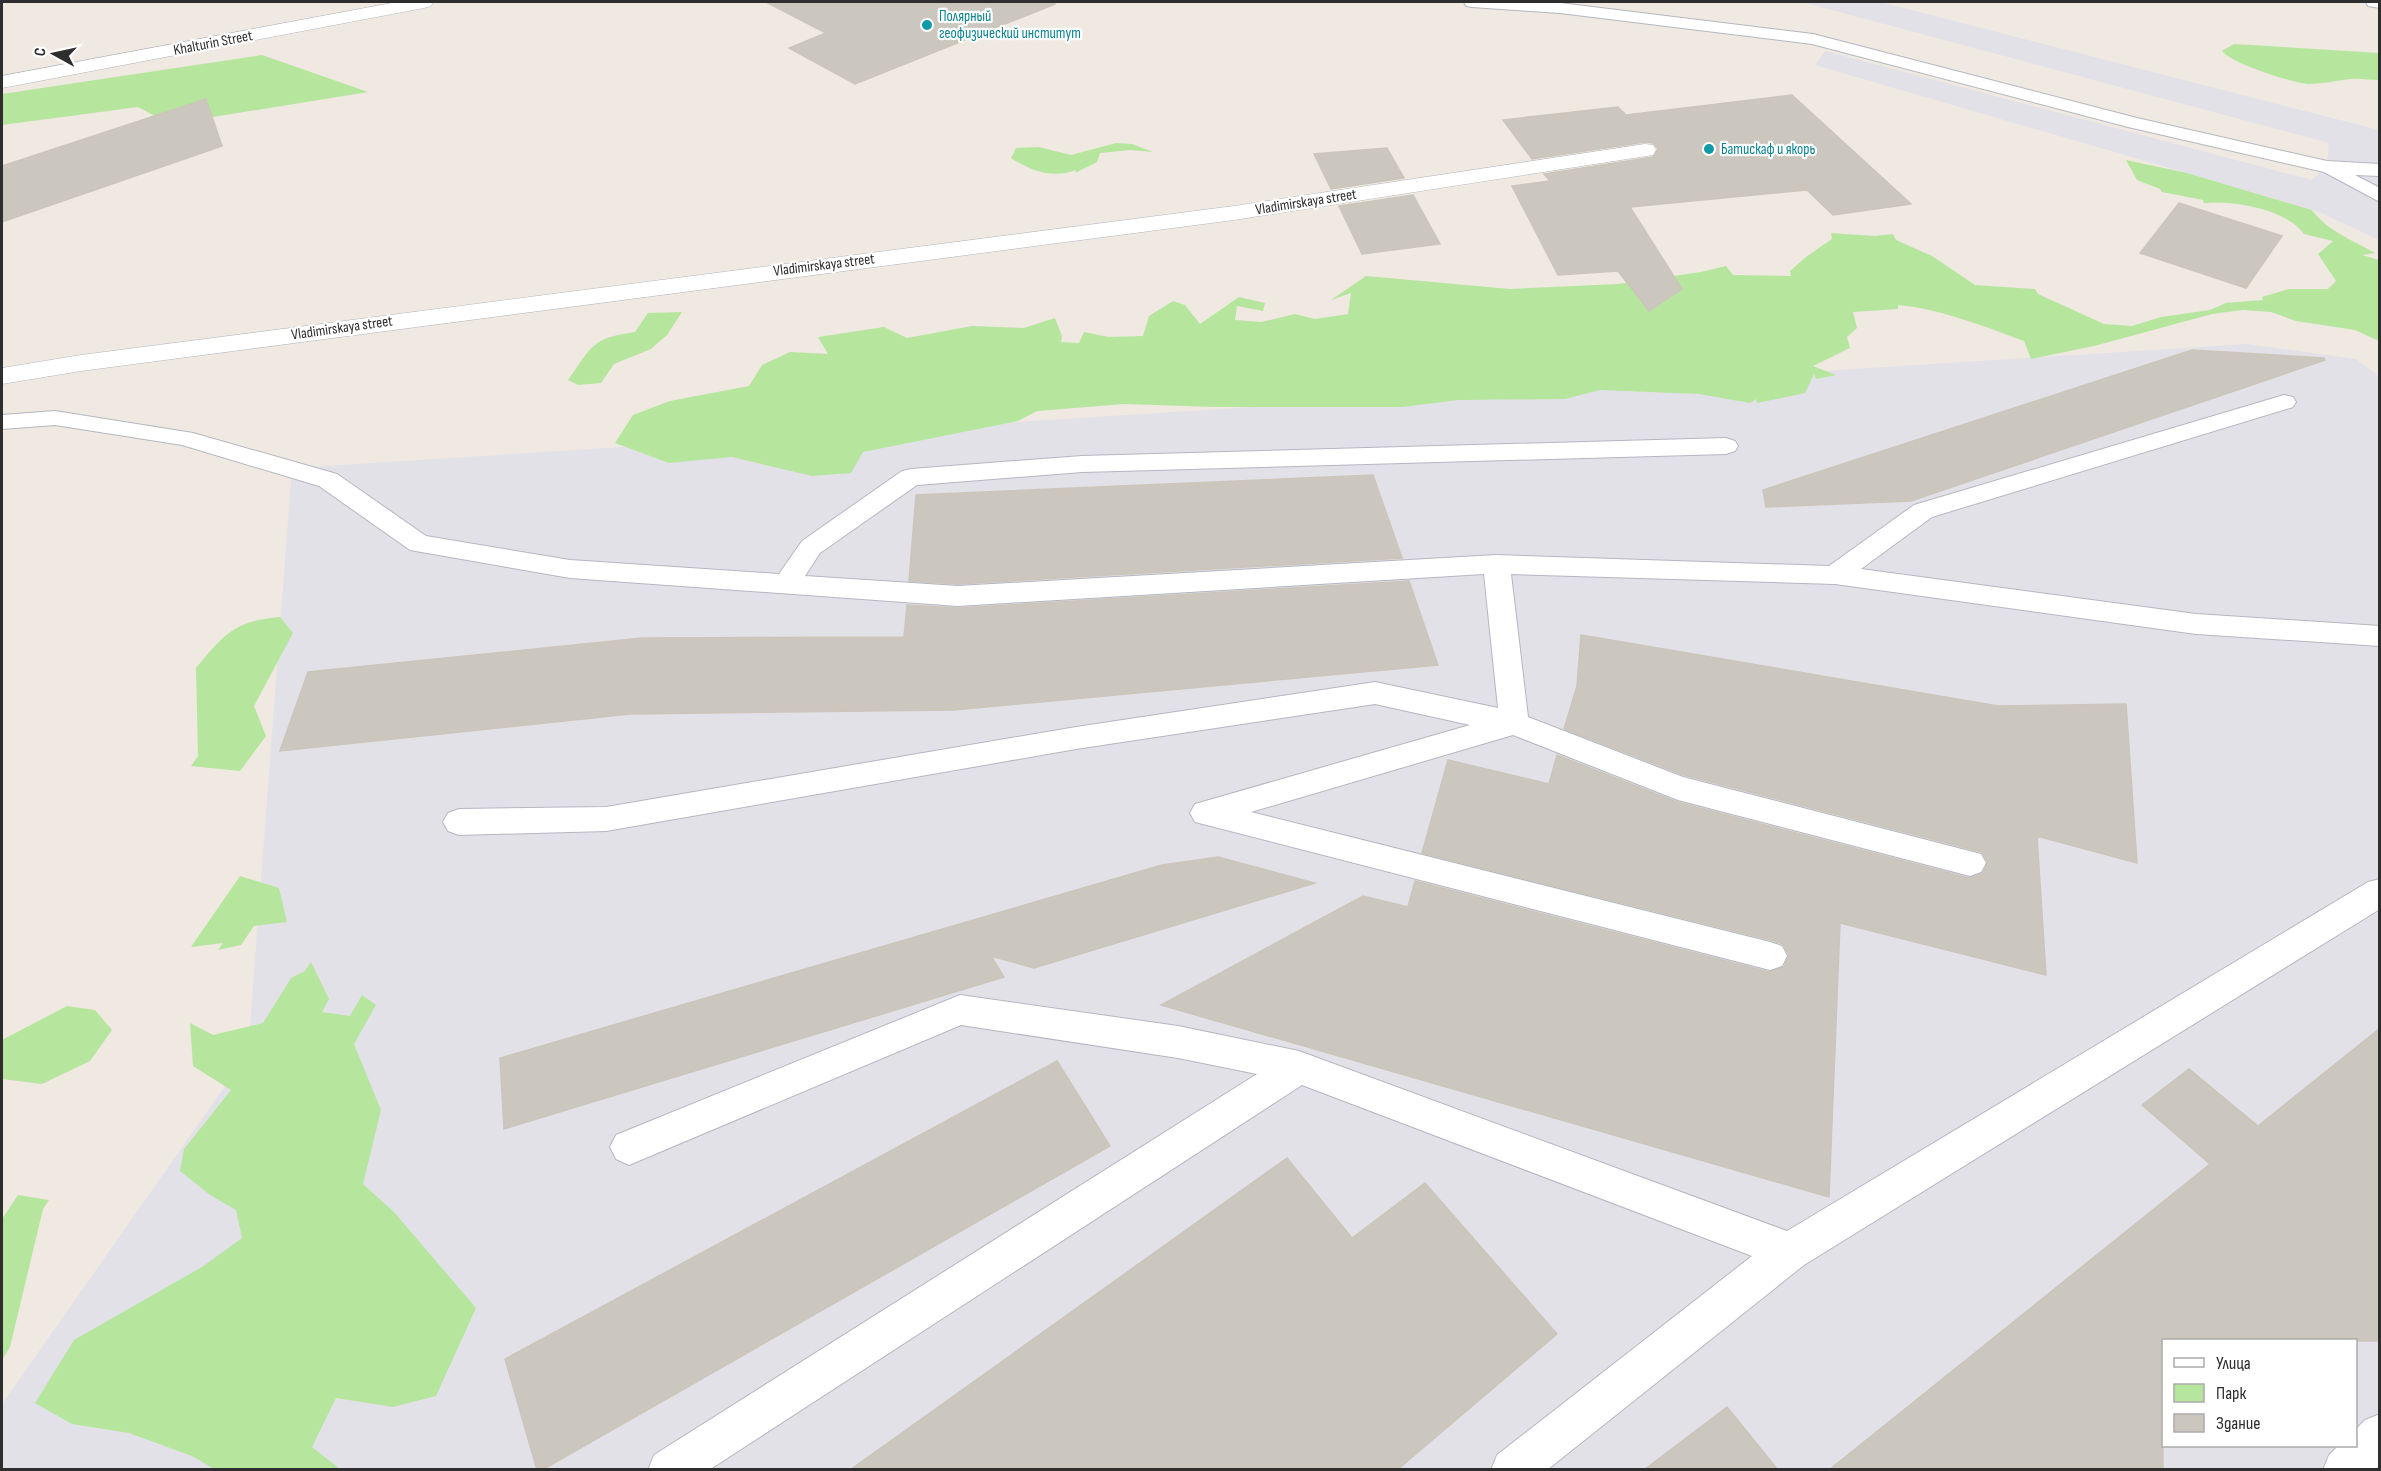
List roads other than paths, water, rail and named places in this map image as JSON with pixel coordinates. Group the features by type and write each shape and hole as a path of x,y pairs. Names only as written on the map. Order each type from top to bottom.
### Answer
{"street":[{"name":"Khalturin Street","path":"2,82 424,2"},
{"name":"Vladimirskaya street","path":"2,376 93,361 705,280 1234,213 1645,150"}],"lane":[{"path":"1472,2 1560,8 1813,39 2124,120 2327,167 2379,170"},
{"path":"2374,2 2379,3"},
{"path":"2327,167 2379,196"},
{"path":"1836,575 1923,511 2284,402"},
{"path":"2,422 55,418 184,438 328,480 419,544 570,569 958,596 1496,564 1836,575 2196,624 2379,636"},
{"path":"786,584 811,547 911,477 1082,464 1726,446"},
{"path":"1496,564 1514,723"},
{"path":"459,822 606,819 1076,738 1376,693 1514,723 1678,788 1970,863"},
{"path":"1514,723 1206,813 1770,956"},
{"path":"1512,1470 1790,1251 2379,892"},
{"path":"629,1147 960,1010 1178,1041 1299,1067 1790,1251"},
{"path":"669,1470 1299,1067"},
{"path":"2344,1470 2379,1435"}],"place":[{"name":"Полярный геофизический институт","path":"927,25"},
{"name":"Батискаф и якорь","path":"1709,149"}]}
